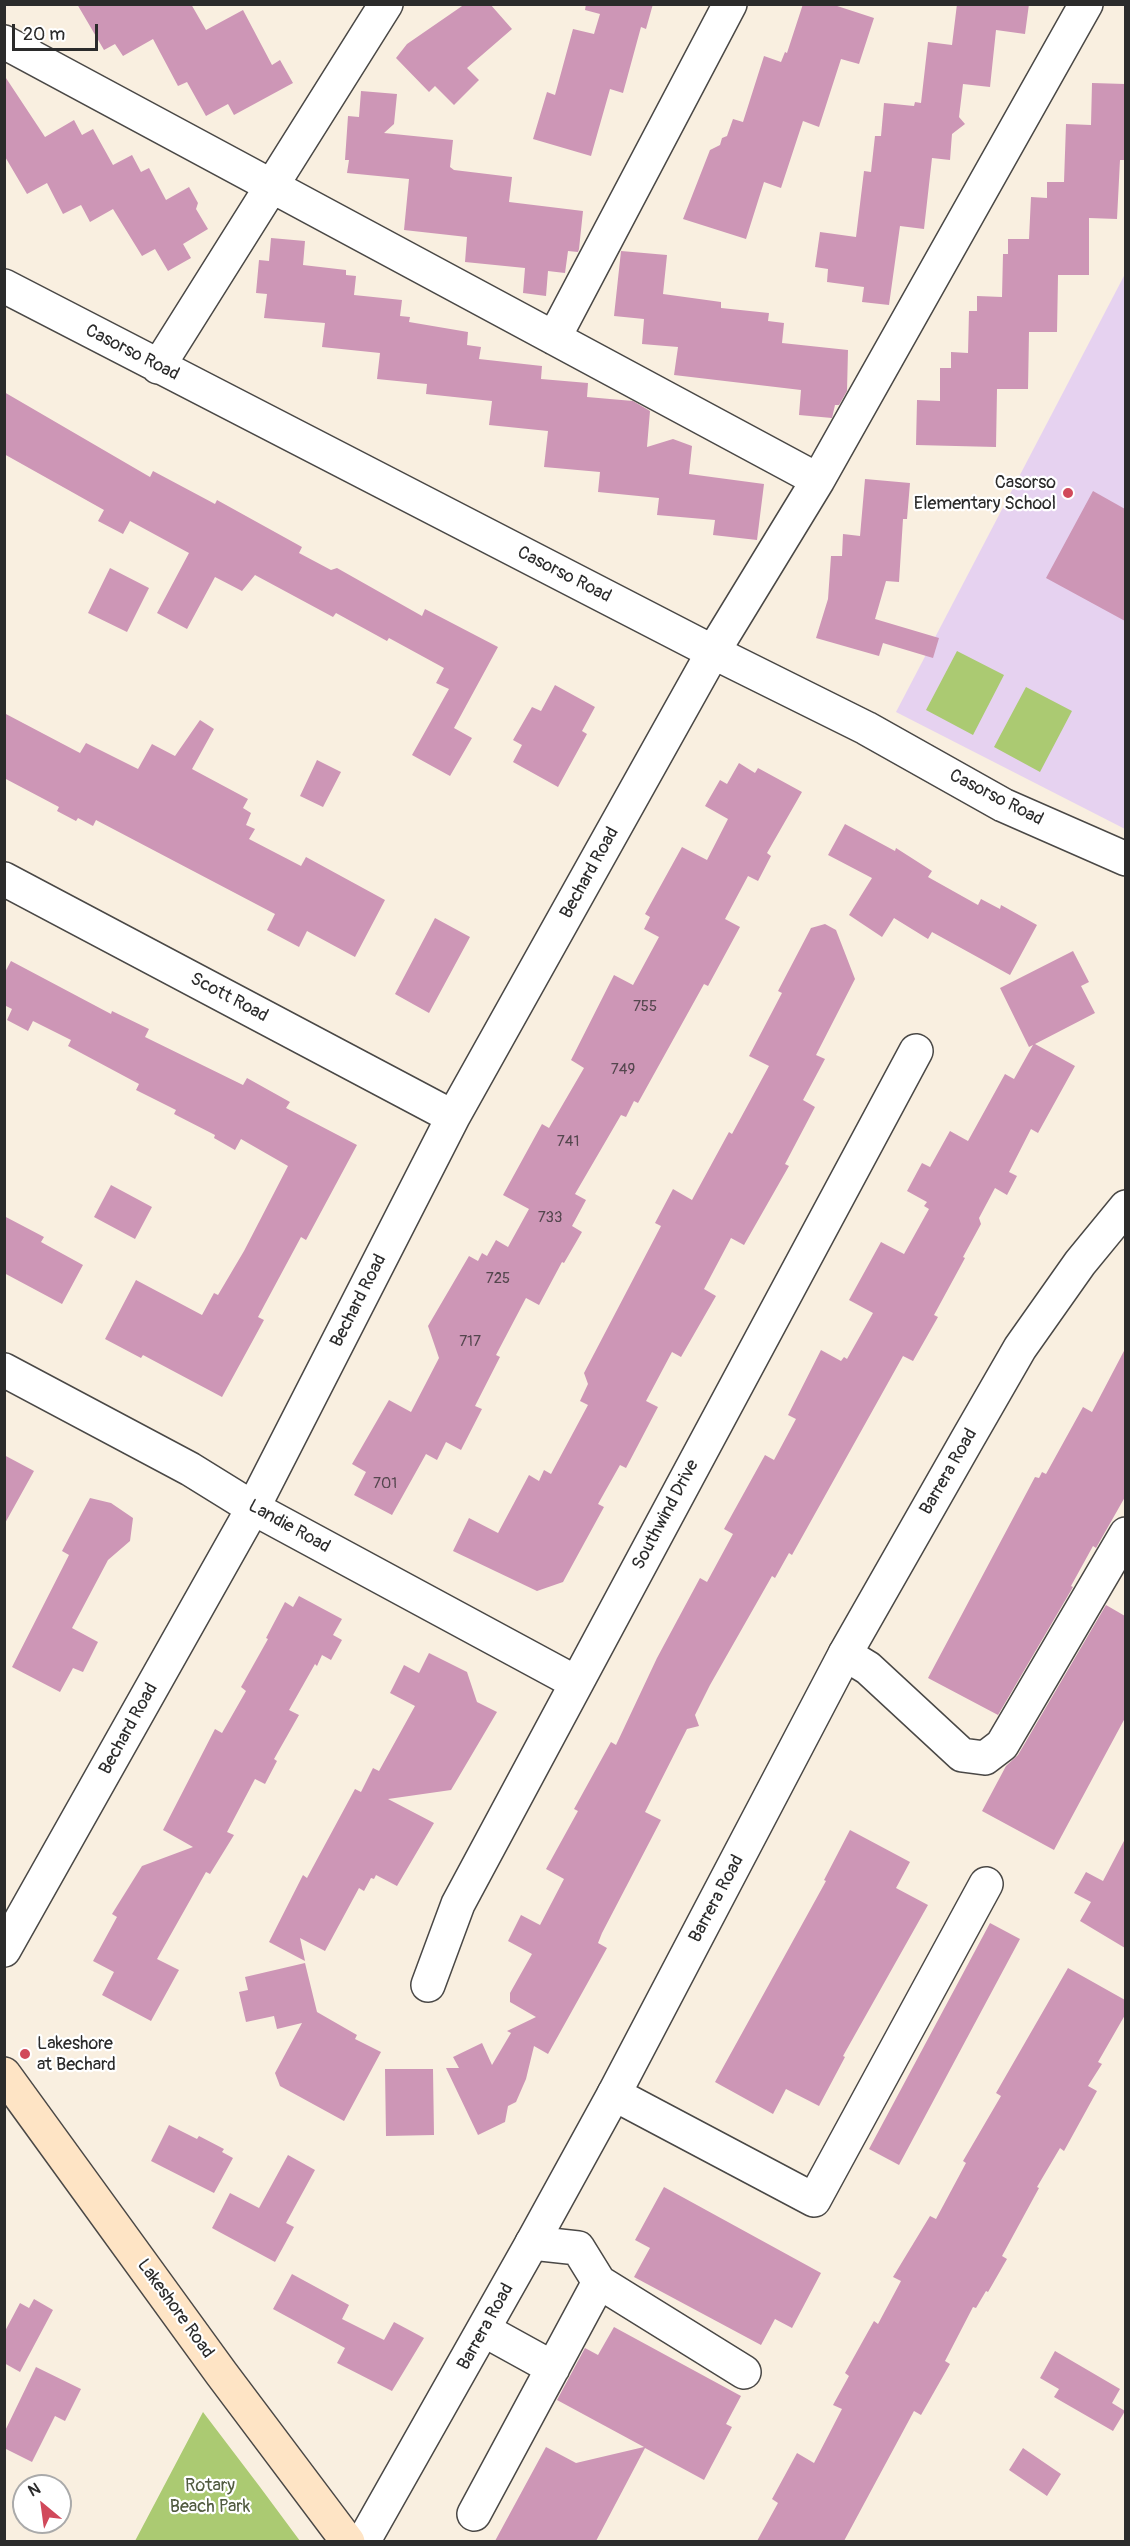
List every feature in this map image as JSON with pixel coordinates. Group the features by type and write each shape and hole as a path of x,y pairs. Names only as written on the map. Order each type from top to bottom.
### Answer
{"main road":[{"name":"Lakeshore Road","path":"4,2074 221,2373 348,2541"}],"street":[{"path":"158,367 386,4"},
{"path":"554,338 730,4"},
{"name":"Bechard Road","path":"4,1950 254,1508 453,1117 713,652 818,480 1086,4"},
{"path":"4,42 818,480"},
{"name":"Casorso Road","path":"4,286 713,652 866,728 1003,805 1125,859"},
{"name":"Scott Road","path":"4,879 453,1117"},
{"name":"Southwind Drive","path":"428,1985 458,1905 575,1682 916,1051"},
{"name":"Barrera Road","path":"363,2541 484,2330 614,2094 845,1654 1020,1348 1080,1263 1125,1207"},
{"name":"Barrera Road","path":"1080,1263 1125,1234"},
{"name":"Landie Road","path":"4,1370 190,1469 254,1508 575,1682"},
{"path":"845,1654 868,1668 962,1755 985,1758 1002,1745 1125,1534"},
{"path":"614,2094 814,2200 986,1884"},
{"path":"532,2244 578,2248 599,2282 744,2372"},
{"path":"474,2514 599,2282"},
{"path":"484,2330 553,2368"}],"shaded area":[{"name":"Casorso Elementary School","path":"1125,274 1125,829 896,712"}],"green space":[{"path":"957,651 1004,675 973,735 926,710"},
{"path":"1026,687 1072,711 1040,772 994,747"},
{"name":"Rotary Beach Park","path":"203,2412 260,2487 300,2541 135,2541"}],"building":[{"path":"77,4 191,4 206,30 243,10 272,65 280,60 293,83 234,115 228,104 206,116 187,82 178,86 153,39 123,56 115,44 104,50"},
{"path":"465,4 490,4 512,29 467,68 479,80 454,105 435,86 429,92 396,58 407,44"},
{"path":"586,4 653,4 646,29 641,27 623,93 610,89 591,156 533,139 547,92 555,95 573,29 594,34 600,14 585,10"},
{"path":"803,4 831,4 874,18 859,64 841,59 819,127 803,121 781,188 764,182 746,239 683,219 710,150 720,145 722,138 727,136 733,119 743,122 764,56 781,62 785,52 787,53"},
{"path":"957,4 1029,4 1025,34 996,30 990,87 963,84 959,117 965,124 952,134 950,160 932,158 924,229 900,226 889,305 862,302 864,287 827,282 828,269 815,267 820,232 856,237 864,171 871,172 875,136 881,136 884,103 914,106 915,102 921,103 928,42 952,45"},
{"path":"4,75 45,137 74,120 82,135 93,129 113,165 132,155 141,172 149,168 166,200 189,187 198,203 196,209 208,229 183,244 191,258 168,271 155,249 142,256 113,209 90,222 81,205 63,214 47,183 27,194 4,155"},
{"path":"1092,83 1125,84 1125,160 1120,160 1117,219 1089,218 1089,275 1058,275 1057,332 1029,332 1028,389 997,389 996,447 916,445 917,400 940,401 940,368 951,368 951,352 968,353 969,311 977,311 977,296 1002,297 1003,254 1008,254 1008,239 1029,239 1031,197 1047,198 1047,182 1064,182 1066,124 1091,125"},
{"path":"361,91 397,94 394,124 384,133 453,140 450,167 454,170 512,177 509,202 583,211 578,252 568,251 565,273 548,271 546,296 523,293 525,268 465,262 467,237 404,230 409,179 347,173 349,160 345,160 348,116 359,117"},
{"path":"271,238 305,241 303,265 346,270 346,275 356,276 354,295 402,300 400,316 410,317 409,322 468,332 467,345 481,347 479,359 542,366 541,379 588,383 587,397 633,401 650,411 647,447 673,439 692,446 689,474 764,484 757,540 713,535 715,520 657,515 659,498 598,492 600,472 544,467 548,431 489,425 492,401 426,394 427,384 377,379 380,353 322,347 325,323 264,318 267,294 256,293 259,260 269,261"},
{"path":"621,251 667,255 663,294 721,302 721,308 769,313 768,321 784,323 782,343 848,350 847,391 839,405 835,405 832,418 799,415 801,390 674,375 678,347 642,344 644,319 614,316"},
{"path":"4,392 150,477 153,471 215,504 217,500 302,547 299,553 331,570 337,568 422,616 425,609 498,647 454,728 472,738 450,776 412,755 449,689 436,683 444,668 389,638 387,641 336,613 333,617 255,575 242,591 215,577 187,629 157,613 189,553 130,521 123,534 98,521 104,510 4,454"},
{"path":"865,479 910,483 907,519 903,519 899,582 886,581 875,619 939,638 933,658 883,643 879,656 816,638 828,599 831,556 842,556 843,534 860,536"},
{"path":"1093,491 1125,509 1125,621 1046,578"},
{"path":"110,568 149,588 127,632 88,613"},
{"path":"555,685 595,707 582,731 587,734 558,787 513,762 522,745 513,740 532,707 541,711"},
{"path":"4,713 80,753 86,743 138,769 152,744 175,756 200,720 214,729 192,769 248,799 243,808 251,813 246,825 255,829 249,839 301,866 306,857 385,900 355,957 307,931 299,947 267,930 275,914 96,820 93,826 78,818 76,821 57,811 59,807 4,778"},
{"path":"317,760 341,772 323,807 300,796"},
{"path":"739,763 755,773 758,768 802,792 767,853 771,856 758,881 748,876 725,919 740,927 708,986 704,984 638,1103 634,1101 626,1117 621,1115 575,1194 586,1200 572,1226 582,1232 564,1263 562,1262 539,1305 526,1298 496,1355 500,1357 475,1406 482,1409 461,1450 446,1442 437,1460 426,1454 392,1515 354,1495 366,1472 352,1464 389,1400 411,1412 439,1358 428,1326 469,1256 478,1261 482,1253 487,1256 496,1240 508,1247 529,1209 503,1195 542,1124 549,1128 584,1068 571,1060 614,975 633,985 659,937 644,929 650,917 645,914 682,847 707,860 728,819 705,806 720,780 727,784"},
{"path":"845,824 895,851 896,848 932,871 928,877 978,905 981,899 1000,909 1001,905 1037,925 1010,975 932,932 928,939 894,918 882,937 849,915 872,878 828,855"},
{"path":"435,918 470,937 429,1013 395,994"},
{"path":"825,924 836,930 855,979 816,1055 825,1059 803,1100 815,1107 785,1164 789,1166 744,1245 731,1238 704,1289 716,1296 681,1357 672,1352 646,1401 658,1407 626,1468 620,1465 598,1504 604,1507 563,1582 537,1591 453,1551 469,1518 498,1533 529,1475 539,1481 544,1470 551,1474 588,1405 580,1401 588,1384 584,1373 661,1226 655,1223 673,1189 692,1200 729,1132 732,1134 769,1066 749,1056 782,993 778,991 811,928"},
{"path":"1073,951 1089,982 1081,986 1095,1013 1035,1044 1075,1066 1038,1133 1031,1129 1009,1172 1017,1176 1007,1195 995,1188 979,1218 981,1224 963,1257 965,1258 934,1315 938,1317 913,1361 903,1356 792,1555 789,1553 775,1578 772,1576 710,1685 695,1715 699,1726 687,1729 645,1812 661,1820 602,1933 598,1943 607,1948 548,2054 534,2046 526,2079 516,2102 508,2106 505,2122 478,2135 446,2068 459,2068 453,2057 482,2043 492,2065 511,2033 507,2031 536,2017 510,2002 510,1993 532,1954 508,1941 521,1915 540,1925 564,1879 546,1869 578,1811 574,1809 611,1742 616,1745 657,1658 700,1578 707,1582 733,1534 724,1529 765,1455 774,1460 796,1419 788,1415 821,1350 841,1361 844,1357 847,1359 873,1313 849,1300 881,1242 904,1254 929,1209 924,1206 927,1202 907,1191 922,1163 930,1167 950,1131 968,1141 1005,1074 1014,1079 1033,1045 1029,1047 1000,988"},
{"path":"11,961 111,1014 112,1011 149,1029 145,1037 243,1085 247,1078 290,1102 286,1108 357,1145 306,1240 301,1237 258,1317 264,1320 222,1397 143,1355 141,1358 105,1339 136,1280 202,1315 214,1293 218,1295 244,1251 288,1166 241,1139 235,1150 214,1138 215,1135 174,1114 176,1110 136,1090 139,1084 68,1046 71,1040 33,1021 28,1031 7,1020 12,1009 4,1005 4,974"},
{"path":"111,1185 152,1207 135,1239 94,1217"},
{"path":"4,1216 44,1237 41,1242 83,1265 62,1304 4,1273"},
{"path":"1125,1349 1125,1497 1096,1548 1093,1546 1071,1586 1073,1587 998,1715 928,1678 1035,1477 1039,1478 1042,1472 1046,1474 1083,1407 1092,1412"},
{"path":"4,1455 34,1471 4,1525"},
{"path":"90,1498 111,1503 133,1518 130,1541 108,1560 72,1628 98,1642 83,1672 73,1668 60,1692 12,1667 69,1555 62,1551"},
{"path":"299,1596 342,1619 333,1635 342,1640 331,1660 322,1655 317,1666 315,1664 289,1710 299,1715 274,1759 277,1761 265,1784 255,1779 227,1832 234,1835 210,1874 206,1872 157,1959 179,1970 151,2021 102,1995 114,1972 93,1961 117,1917 112,1914 142,1866 193,1847 163,1830 215,1729 222,1733 246,1691 241,1687 268,1639 266,1638 285,1602 293,1607"},
{"path":"1106,1605 1125,1616 1125,1718 1054,1850 982,1811 1006,1766 1018,1755"},
{"path":"429,1653 467,1672 477,1702 497,1712 451,1790 388,1799 434,1823 397,1886 376,1875 374,1879 371,1878 364,1891 359,1888 325,1951 300,1938 305,1961 269,1942 303,1875 307,1878 355,1789 361,1792 373,1768 379,1771 415,1706 390,1693 404,1665 419,1673"},
{"path":"850,1830 910,1862 896,1888 928,1905 843,2056 845,2057 819,2106 786,2089 773,2114 715,2082 826,1881 824,1880"},
{"path":"1125,1839 1125,1948 1080,1921 1091,1902 1074,1893 1086,1872 1103,1881"},
{"path":"990,1923 1020,1939 899,2165 869,2149"},
{"path":"305,1963 317,2012 357,2035 355,2039 381,2052 344,2121 280,2086 275,2073 302,2023 277,2029 274,2016 246,2022 239,1992 248,1990 245,1977"},
{"path":"1068,1968 1125,2000 1125,2015 1098,2062 1102,2064 1088,2086 1097,2091 1064,2151 1060,2148 1037,2187 1039,2188 1002,2256 1007,2259 988,2292 986,2291 976,2308 973,2307 945,2361 950,2364 921,2415 914,2411 844,2541 757,2541 778,2503 772,2499 797,2453 814,2463 842,2409 833,2405 849,2376 845,2373 874,2321 878,2324 901,2281 893,2277 930,2216 936,2219 966,2163 963,2161 1001,2096 996,2093"},
{"path":"385,2069 433,2069 434,2135 386,2136"},
{"path":"169,2125 197,2139 199,2136 224,2149 222,2152 233,2158 214,2193 151,2161"},
{"path":"288,2155 315,2170 286,2223 294,2227 275,2262 212,2228 230,2193 259,2208"},
{"path":"664,2187 821,2273 792,2328 775,2319 761,2345 634,2277 650,2248 635,2240"},
{"path":"292,2274 349,2305 342,2319 384,2340 394,2322 424,2338 392,2391 337,2363 345,2348 273,2309"},
{"path":"34,2299 53,2310 20,2372 4,2363 4,2333 20,2303 29,2308"},
{"path":"614,2327 741,2396 726,2424 732,2427 704,2480 645,2448 596,2541 495,2541 546,2447 576,2463 644,2447 557,2400 585,2348 598,2355"},
{"path":"1055,2351 1120,2389 1112,2403 1125,2411 1113,2431 1054,2397 1059,2389 1040,2378"},
{"path":"36,2367 81,2389 65,2421 55,2416 32,2462 4,2448 4,2433"},
{"path":"1023,2448 1061,2474 1047,2496 1009,2470"}],"place":[{"name":"Casorso Elementary School","path":"1068,493"},
{"name":"Lakeshore at Bechard","path":"25,2054"}]}
